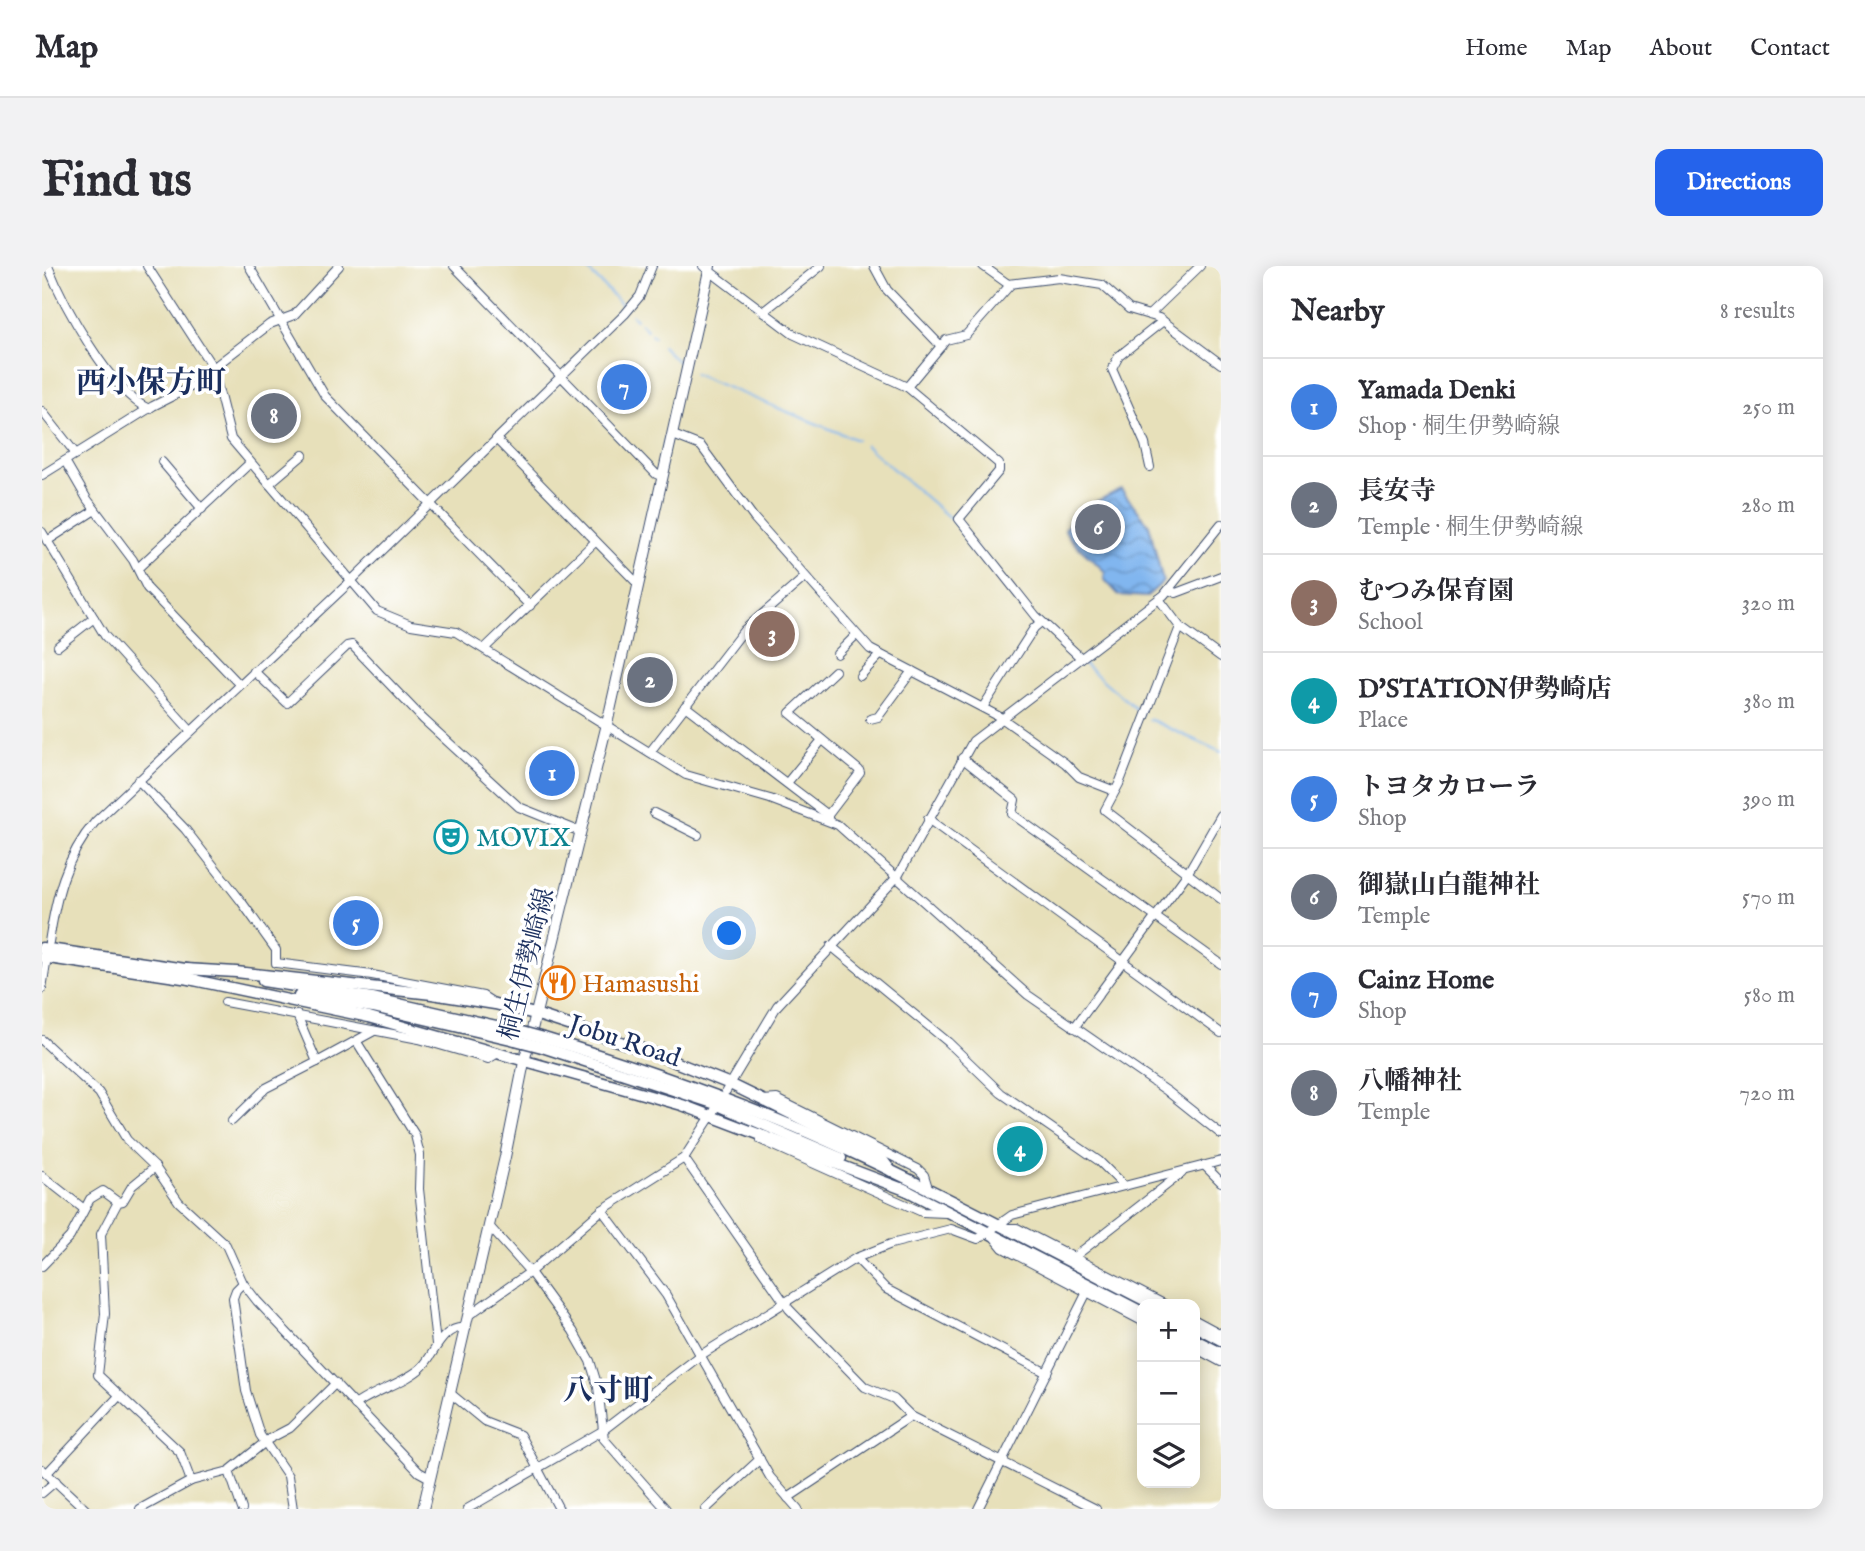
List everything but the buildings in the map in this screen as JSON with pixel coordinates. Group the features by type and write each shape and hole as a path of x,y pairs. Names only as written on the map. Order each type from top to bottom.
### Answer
{"highway":[{"name":"Jobu Road","path":"45,945 187,974"},
{"name":"Jobu Road","path":"44,960 187,974 372,998 517,1035 715,1094 891,1171 1074,1277 1137,1309"},
{"path":"187,974 320,981 495,1004 535,1014 645,1050 763,1100 881,1158 891,1171"},
{"path":"187,974 369,1017 713,1113 908,1191"},
{"name":"Jobu Road","path":"543,1043 713,1103 832,1154 949,1213 996,1231 1141,1299"},
{"path":"1200,1329 1221,1340"},
{"path":"1200,1342 1221,1353"}],"main road":[{"name":"桐生伊勢崎線","path":"423,1509 535,1014 607,724 637,583 673,435 707,268"}],"street":[{"path":"48,266 76,327 130,397 149,409"},
{"path":"147,266 213,372 231,439 383,615 411,625 456,632 686,775 828,818"},
{"path":"249,266 325,396 530,606"},
{"path":"42,475 213,372 279,319 299,310 339,266"},
{"path":"454,266 656,474 663,477"},
{"path":"45,945 56,897 75,849 95,822 351,581 638,300 652,266"},
{"path":"764,312 821,266"},
{"path":"874,266 887,290 941,346"},
{"path":"983,266 1010,284 1059,278 1102,285 1129,309 1163,321 1221,364"},
{"path":"1149,314 1200,266"},
{"path":"707,268 793,334 907,387 999,464 999,471 959,519 1041,622 1081,658"},
{"path":"907,387 941,346 950,338 966,335 1006,293 1010,284"},
{"path":"1150,467 1145,444 1113,373 1113,365 1119,356 1139,343 1163,321"},
{"path":"42,411 76,454"},
{"path":"673,435 697,442 754,518 804,578 879,656 1000,717 1074,774 1115,791"},
{"path":"496,439 637,583"},
{"path":"269,484 303,455"},
{"path":"65,461 95,509 138,568 147,587 239,684"},
{"path":"162,461 202,509"},
{"path":"138,568 250,463"},
{"path":"47,541 95,509"},
{"path":"728,1087 777,1006 898,876 973,741 1000,717 1159,599 1221,524"},
{"path":"42,532 94,618 126,661 190,730"},
{"path":"485,648 595,542"},
{"path":"1169,590 1175,593 1221,576"},
{"path":"650,752 744,631 804,578"},
{"path":"1159,599 1180,628 1221,657"},
{"path":"58,646 94,618"},
{"path":"983,708 1034,628 1041,622"},
{"path":"1180,628 1115,791 1105,807 1106,813 1221,899"},
{"path":"836,654 856,635"},
{"path":"254,671 284,704 347,646 352,645 423,719 519,807 581,832"},
{"path":"860,676 879,656"},
{"path":"828,818 860,773 790,713 835,671"},
{"path":"870,719 878,718 912,671"},
{"path":"685,706 846,831 1028,995 1167,1091 1221,1134"},
{"path":"786,783 822,740"},
{"path":"962,758 1015,800 1012,814 1221,964"},
{"path":"138,780 185,829 241,901 276,950 276,963 386,978 483,996 495,1004"},
{"path":"654,813 698,835"},
{"path":"1074,1028 1122,959 1187,874 1221,815"},
{"path":"928,819 1221,1033"},
{"path":"831,946 948,1042 1001,1093 1099,1161 1123,1185"},
{"path":"42,989 44,960"},
{"path":"225,1002 444,1045 488,1059 498,1053"},
{"path":"297,1015 317,1062"},
{"path":"232,1121 266,1088 374,1031"},
{"path":"42,1040 99,1093 123,1135 155,1167 179,1202 226,1245 243,1283 419,1472 430,1478"},
{"path":"357,1042 415,1135 436,1343"},
{"path":"763,1100 777,1098 918,1170 924,1175 929,1191"},
{"path":"468,1315 530,1272 602,1210 684,1158 713,1113"},
{"path":"736,1124 745,1134 922,1212 949,1213"},
{"path":"684,1158 785,1303 864,1387 894,1399 911,1416 1096,1509"},
{"path":"996,1231 1012,1215 1221,1160"},
{"path":"1204,1165 1221,1182"},
{"path":"155,1167 118,1202 101,1234 105,1314 98,1375 180,1452 191,1481"},
{"path":"1074,1257 1186,1170"},
{"path":"42,1176 84,1209"},
{"path":"42,1266 70,1237 84,1209 101,1191 118,1202"},
{"path":"602,1210 649,1269 701,1354 770,1477 798,1509"},
{"path":"489,1226 530,1272 573,1331 590,1361 598,1387 604,1439 666,1509"},
{"path":"467,1509 602,1431 701,1354 856,1258 891,1244 951,1229 978,1239 996,1231 1017,1228 1154,1299"},
{"path":"996,1231 1003,1248 1137,1318"},
{"path":"856,1258 886,1289 1047,1373"},
{"path":"1074,1277 1083,1290"},
{"path":"243,1283 233,1297 243,1374 260,1435 288,1476 293,1509"},
{"path":"978,1509 1047,1373 1083,1290"},
{"path":"1200,1323 1221,1334"},
{"path":"355,1405 422,1367 436,1343 457,1329 466,1328"},
{"path":"1200,1351 1221,1362"},
{"path":"139,1509 191,1481 229,1471 265,1442 290,1428 336,1383"},
{"path":"450,1393 484,1421 520,1435 559,1509"},
{"path":"85,1509 45,1471 119,1396"},
{"path":"788,1498 911,1416"},
{"path":"706,1509 760,1459"},
{"path":"229,1471 242,1509"},
{"path":"42,1493 55,1481"}],"water":[{"path":"1121,489 1149,525 1163,582 1146,597 1119,595 1104,579 1105,572 1067,534 1065,529 1078,511","holes":["1088,513 1102,516 1116,529 1112,539 1099,541 1084,520"]}],"waterway":[{"path":"584,266 622,305"},
{"path":"632,315 636,319"},
{"path":"640,323 647,330"},
{"path":"651,334 654,337"},
{"path":"662,346 682,366 679,382"},
{"path":"694,374 857,440"},
{"path":"668,429 677,390"},
{"path":"658,468 666,436"},
{"path":"865,445 952,520 1036,622"},
{"path":"1083,663 1142,714"},
{"path":"1149,719 1221,752"}],"place":[{"name":"Cainz Home","path":"624,387"},
{"name":"八幡神社","path":"274,416"},
{"name":"御嶽山白龍神社","path":"1098,527"},
{"name":"むつみ保育園","path":"772,634"},
{"name":"長安寺","path":"650,680"},
{"name":"Yamada Denki","path":"552,773"},
{"name":"MOVIX","path":"451,837"},
{"name":"トヨタカローラ","path":"356,923"},
{"name":"Hamasushi","path":"558,983"},
{"name":"D'STATION伊勢崎店","path":"1020,1149"}],"district":[{"name":"西小保方町","path":"151,382"},
{"name":"八寸町","path":"608,1390"}]}
